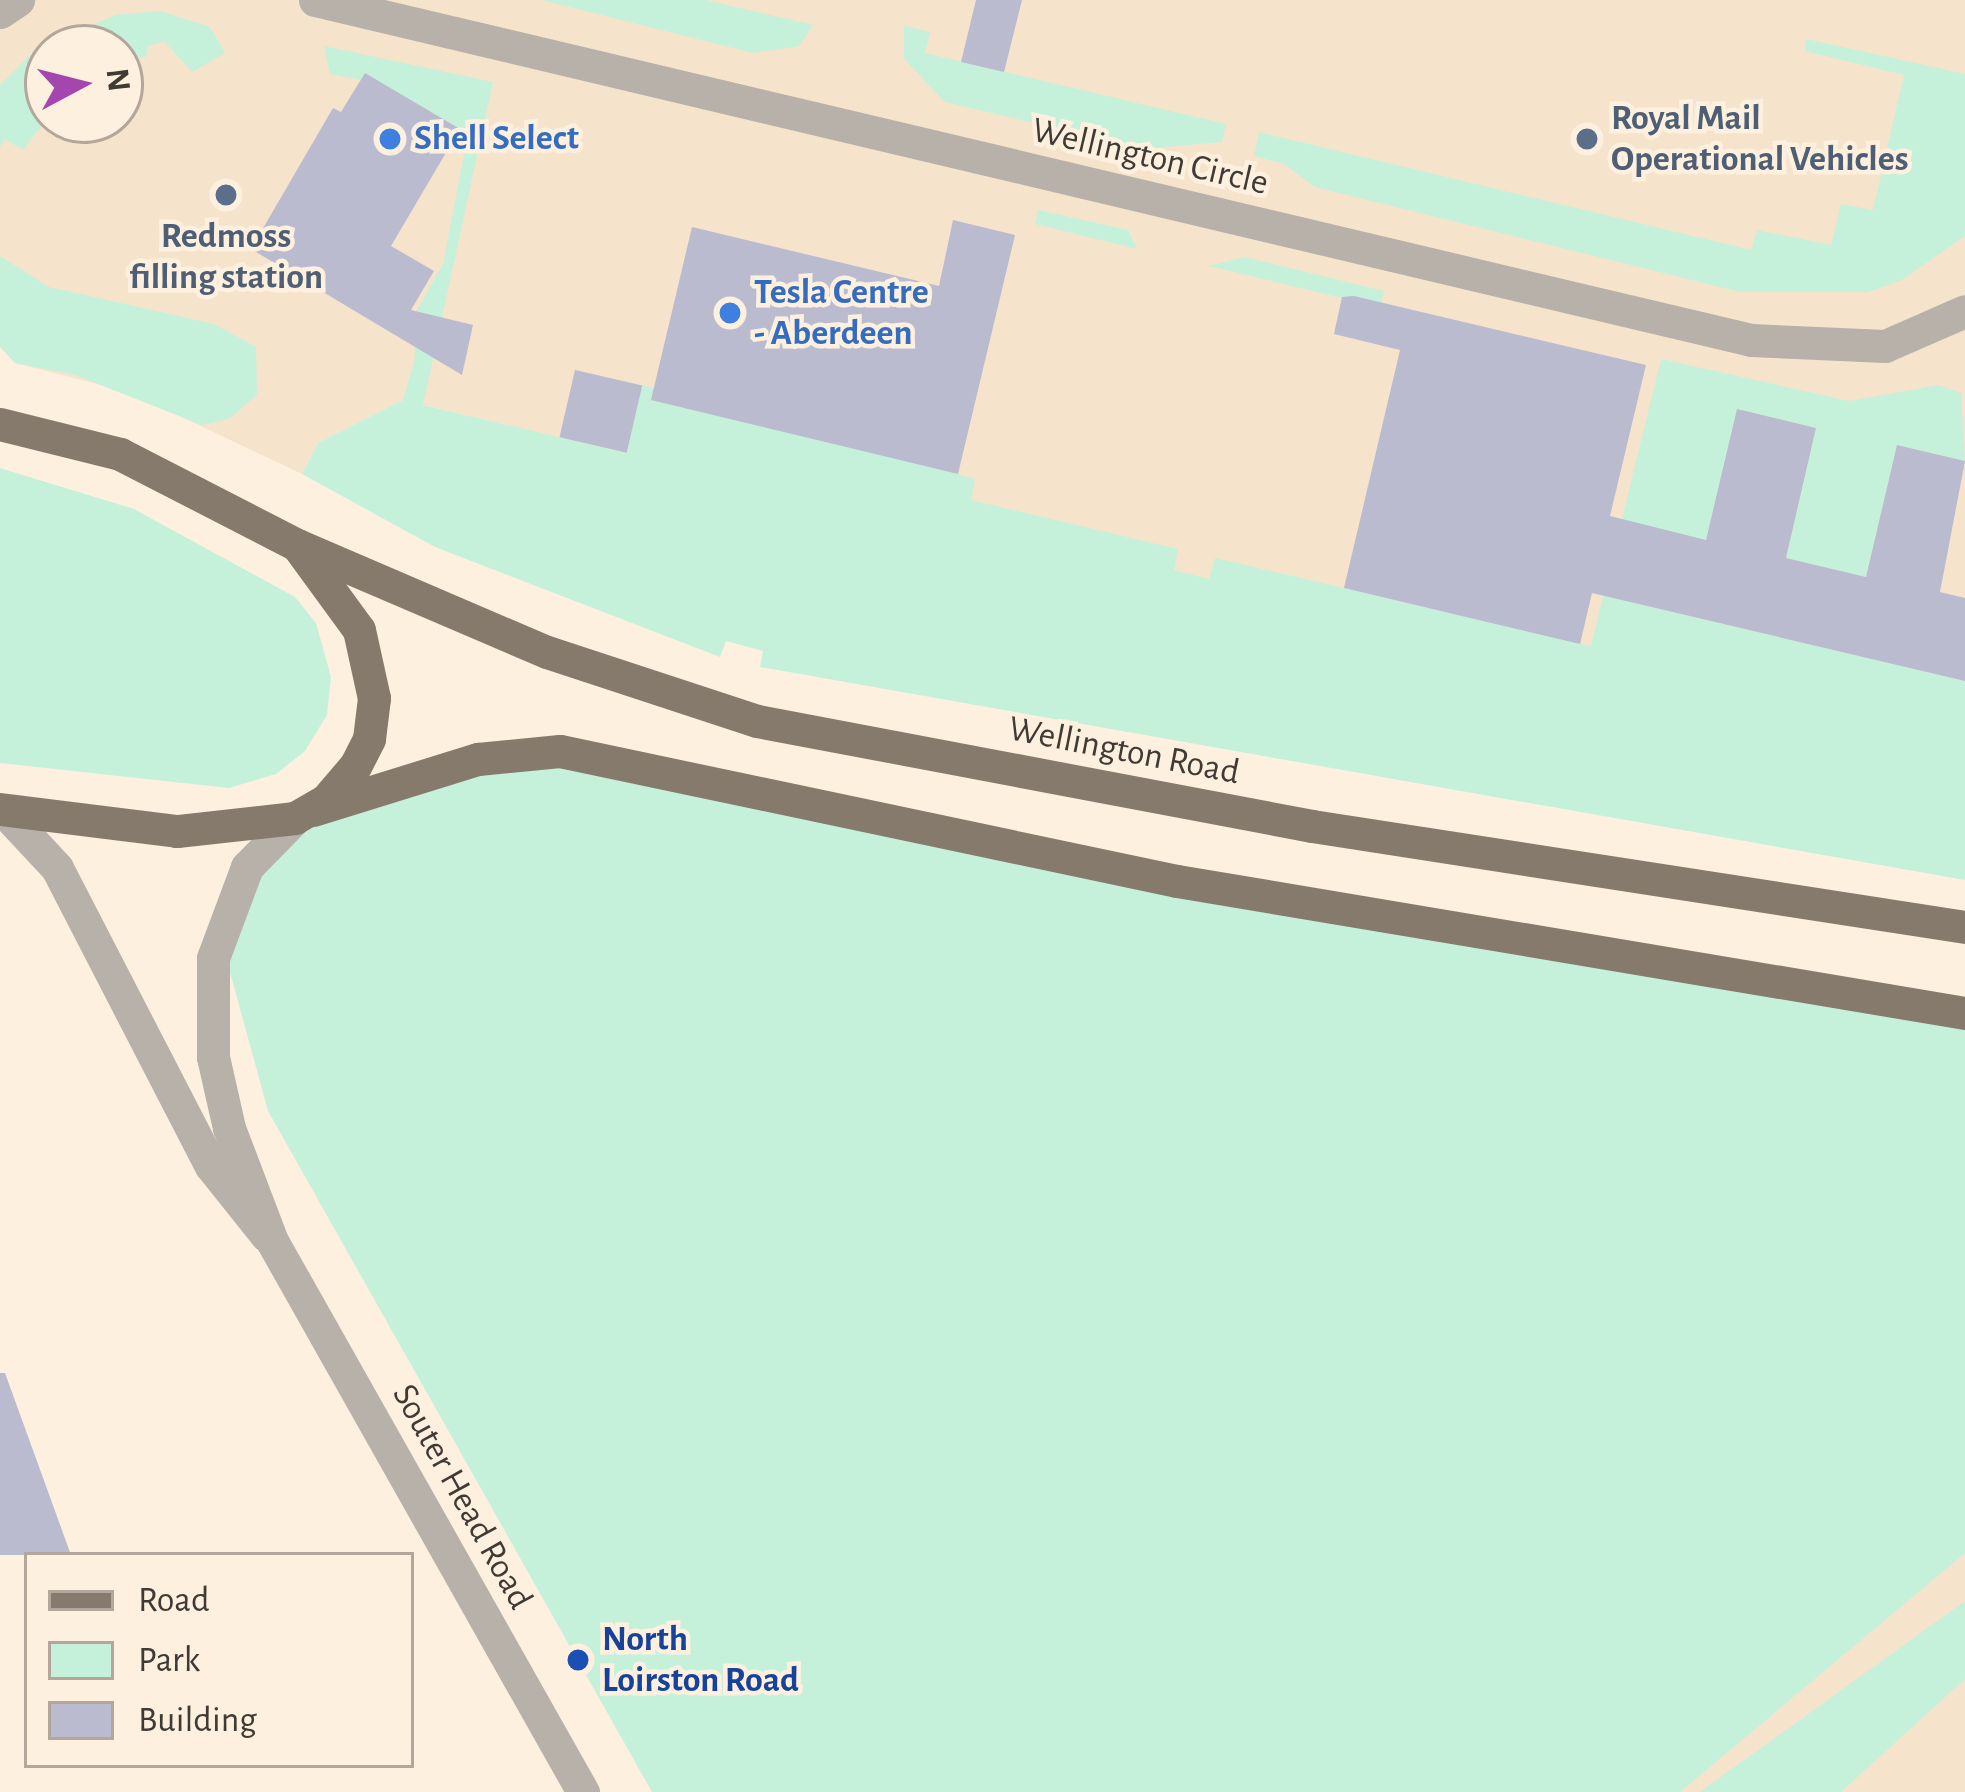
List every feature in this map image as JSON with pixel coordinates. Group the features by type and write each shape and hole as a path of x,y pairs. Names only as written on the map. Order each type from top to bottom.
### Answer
{"main road":[{"name":"Wellington Road","path":"0,423 121,454 297,545 562,658 757,721 1312,826 1965,927"},
{"path":"297,545 347,607 373,675 364,751 304,814"},
{"path":"1,809 178,831 304,814 478,759 560,752 1177,880 1965,1013"}],"street":[{"path":"0,12 18,0"},
{"name":"Wellington Circle","path":"315,0 1751,340 1885,346 1965,311"},
{"name":"Souter Head Road","path":"1,809 58,868 211,1166 272,1240"},
{"name":"Souter Head Road","path":"304,814 261,849 237,887 212,987 221,1102 272,1240 583,1792"}],"shaded area":[{"path":"0,0 1965,0 1965,774 403,400 318,443 302,474 129,392 15,363 0,347"},
{"path":"1965,1550 1965,1792 1663,1792"}],"green space":[{"path":"542,0 706,0 813,25 799,46 753,53"},
{"path":"160,11 210,27 225,53 192,72 164,41 148,46 144,57 144,24 95,24 115,15"},
{"path":"904,26 930,32 925,53 1226,124 1222,142 1143,149 945,102 904,59"},
{"path":"1806,39 1965,74 1965,236 1902,280 1868,292 1740,292 1315,187 1284,164 1254,156 1259,132 1751,250 1757,230 1831,245 1841,204 1873,210 1904,75 1805,51"},
{"path":"324,46 493,82 423,405 626,453 642,385 975,479 971,500 1178,549 1174,570 1209,579 1215,558 1591,646 1661,359 1849,401 1938,385 1961,393 1965,461 1897,445 1866,577 1786,558 1816,428 1738,409 1706,540 1644,525 1626,601 1965,681 1965,880 760,667 763,651 726,641 720,657 435,547 302,474 318,443 403,400 415,358 413,317 443,264 468,134 365,73 361,80 330,74"},
{"path":"24,61 28,144 23,150 5,139 0,147 0,85"},
{"path":"1038,210 1128,230 1137,249 1035,224"},
{"path":"0,256 49,287 214,324 256,347 257,395 229,419 202,425 75,375 15,363 0,347"},
{"path":"1244,257 1384,291 1380,307 1209,266"},
{"path":"0,468 134,509 295,597 316,623 331,677 327,715 305,751 276,774 229,788 0,763"},
{"path":"515,752 1965,1013 1965,1553 1680,1792 652,1792 268,1111 219,932 276,832"},
{"path":"1965,1601 1965,1679 1841,1792 1700,1792"}],"building":[{"path":"976,0 1022,0 1004,72 961,62"},
{"path":"365,73 460,129 391,246 434,271 411,310 473,325 462,375 251,249 333,108 341,112"},
{"path":"953,220 1015,235 958,474 651,400 692,227 939,286"},
{"path":"1342,297 1646,365 1610,516 1706,540 1737,409 1816,428 1786,558 1866,577 1897,445 1965,461 1940,592 1965,598 1965,681 1592,593 1580,644 1344,588 1400,350 1334,334"},
{"path":"575,370 642,386 627,453 559,437"},
{"path":"0,1373 5,1373 70,1552 0,1555"}],"place":[{"name":"Shell Select","path":"390,139"},
{"name":"Royal Mail Operational Vehicles","path":"1587,139"},
{"name":"Redmoss filling station","path":"226,195"},
{"name":"Tesla Centre - Aberdeen","path":"730,313"},
{"name":"North Loirston Road","path":"578,1660"}]}
